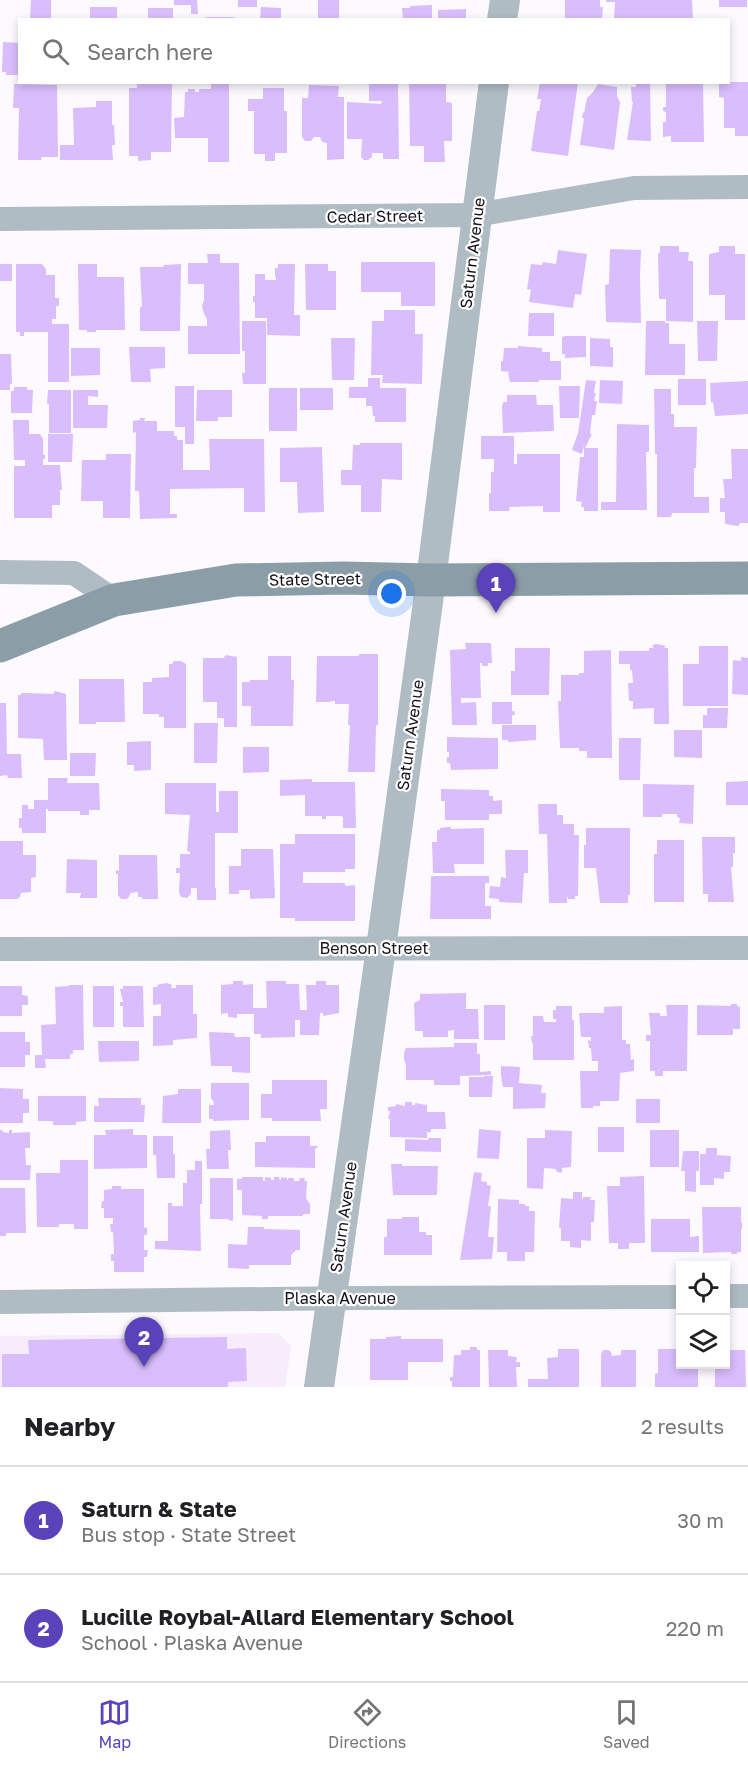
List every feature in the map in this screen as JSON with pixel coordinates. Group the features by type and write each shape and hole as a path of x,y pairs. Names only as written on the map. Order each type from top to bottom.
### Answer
{"main road":[{"name":"State Street","path":"0,646 114,600 236,580 748,578"}],"street":[{"path":"502,18 505,0"},
{"name":"Saturn Avenue","path":"318,1387 381,948 494,84"},
{"name":"Cedar Street","path":"0,219 476,215 634,188 748,188"},
{"path":"0,572 74,573 114,600"},
{"name":"Benson Street","path":"0,949 748,948"},
{"path":"730,1296 748,1296"},
{"name":"Plaska Avenue","path":"0,1302 676,1297"}],"shaded area":[{"path":"278,1333 291,1346 285,1387 0,1387 0,1336"}],"building":[{"path":"31,0 51,0 51,18 30,18"},
{"path":"174,0 197,0 198,14 191,14 191,5 174,5"},
{"path":"238,0 257,0 257,7 238,7"},
{"path":"318,0 339,0 339,18 318,18"},
{"path":"565,0 600,0 600,7 603,7 602,18 565,18"},
{"path":"606,0 692,0 693,18 614,18 615,2 606,2"},
{"path":"719,0 747,0 747,7 719,7"},
{"path":"432,5 432,18 403,18 402,8 410,8 410,6"},
{"path":"90,7 117,7 117,18 90,18"},
{"path":"261,7 281,8 281,18 260,18"},
{"path":"148,8 173,8 173,18 148,18"},
{"path":"466,9 466,18 438,18 438,10"},
{"path":"206,17 234,17 234,18"},
{"path":"3,42 18,43 18,75 6,75 6,72 2,72"},
{"path":"748,82 748,136 735,136 735,128 724,128 724,98 719,97 719,84"},
{"path":"14,84 57,85 58,157 18,160 19,108 13,108"},
{"path":"137,84 172,84 171,152 151,152 151,160 138,161 138,156 129,156 129,88 137,88"},
{"path":"211,84 229,84 229,162 208,162 208,138 175,138 174,118 184,117 185,92 188,92 188,89 195,89 195,92 199,92 199,89 211,89"},
{"path":"369,84 398,84 399,159 383,159 383,153 372,153 372,157 364,160 361,157 362,139 347,139 347,102 381,104 382,101 369,101"},
{"path":"409,84 446,84 446,102 452,103 452,141 444,141 445,162 424,162 424,146 410,146"},
{"path":"540,84 578,84 568,156 531,151 541,99 537,99"},
{"path":"598,84 617,87 620,102 614,150 580,145 584,118 582,118 587,98"},
{"path":"636,84 650,84 651,141 627,140 633,102 631,87 636,87"},
{"path":"666,84 703,84 704,142 671,142 671,136 663,137 666,112 663,111 663,107 666,107"},
{"path":"309,85 339,86 338,97 344,97 344,159 327,160 327,143 322,142 320,137 305,141 302,137 302,98 308,98"},
{"path":"263,88 284,88 284,111 287,111 287,153 275,153 275,161 265,161 265,154 254,154 254,111 248,111 248,99 263,99"},
{"path":"96,101 112,101 115,145 112,145 113,160 60,160 60,145 74,145 73,108 96,107"},
{"path":"660,246 679,246 679,252 689,252 688,261 693,261 693,322 666,321 666,299 659,299 658,253 660,253"},
{"path":"719,246 735,246 735,254 745,254 745,320 725,320 725,295 709,295 709,254 719,252"},
{"path":"610,249 641,250 641,323 606,322 605,285 609,284"},
{"path":"558,250 587,254 581,295 575,294 573,308 529,302 531,290 527,289 531,264 542,265 543,262 556,264"},
{"path":"207,254 220,254 220,263 239,263 240,354 188,354 188,326 207,326 207,319 202,306 204,284 188,284 188,263 208,263"},
{"path":"361,262 435,262 435,306 401,306 401,292 361,292"},
{"path":"0,264 12,264 12,281 0,281"},
{"path":"16,264 42,264 46,269 46,275 55,275 55,298 59,298 59,306 56,306 56,319 52,319 52,324 69,324 69,382 48,382 48,332 24,332 24,336 20,336 20,332 16,332"},
{"path":"78,264 97,264 97,277 124,277 125,330 87,332 87,330 79,330"},
{"path":"181,264 180,331 140,331 140,307 142,307 140,267"},
{"path":"278,264 295,264 294,315 300,315 300,336 267,335 267,318 255,318 253,296 255,296 255,274 265,274 265,280 276,280 275,268 278,268"},
{"path":"305,264 328,264 328,271 336,271 336,310 306,310"},
{"path":"384,310 415,310 415,334 423,334 422,384 382,383 383,375 371,375 372,321 384,321"},
{"path":"529,313 554,313 554,336 528,336"},
{"path":"242,321 266,321 266,384 243,384 245,351 242,351"},
{"path":"646,321 669,323 669,344 685,344 685,375 645,375"},
{"path":"697,321 718,321 717,361 698,361"},
{"path":"586,336 586,357 565,358 565,354 562,354 562,337"},
{"path":"331,338 355,338 354,380 332,380"},
{"path":"590,338 610,339 610,347 613,347 613,367 590,366"},
{"path":"518,346 542,348 542,352 550,352 550,361 561,361 561,380 510,382 508,373 510,372 501,371 501,361 503,361 504,348 518,348"},
{"path":"129,347 165,347 165,368 150,369 151,382 131,382"},
{"path":"71,348 100,348 100,375 71,376"},
{"path":"0,354 11,354 12,384 10,384 10,390 0,390"},
{"path":"368,378 380,378 380,388 406,388 406,422 375,422 372,406 366,406 366,398 349,398 349,387 368,387"},
{"path":"678,379 706,379 706,405 678,405"},
{"path":"586,380 596,381 594,401 597,401 595,415 592,415 590,434 592,434 585,448 598,448 598,511 584,511 584,507 581,507 582,502 576,501 580,457 584,457 584,446 582,454 572,450 578,433"},
{"path":"600,380 623,381 622,404 599,403"},
{"path":"748,381 748,414 715,416 713,402 711,403 710,383"},
{"path":"175,386 194,386 194,444 185,444 185,427 175,427"},
{"path":"559,386 580,386 579,418 560,418"},
{"path":"14,387 27,387 27,390 33,390 32,413 11,413 11,391 14,391"},
{"path":"269,388 297,388 297,431 269,431"},
{"path":"300,388 333,388 333,410 300,410"},
{"path":"654,389 671,389 671,414 674,414 674,427 697,427 694,497 709,497 709,513 672,513 671,517 657,517"},
{"path":"48,390 71,390 71,433 49,433"},
{"path":"73,390 98,390 98,397 88,396 88,405 108,405 107,428 73,428"},
{"path":"197,390 232,390 232,417 218,417 218,421 196,421"},
{"path":"507,395 536,395 537,405 553,405 554,431 503,433 502,407 503,402 507,402"},
{"path":"140,418 145,418 144,421 157,421 157,431 174,431 177,440 183,440 183,470 210,470 209,439 264,439 265,512 244,512 244,488 170,489 170,514 177,514 177,518 140,519 139,491 135,491 136,432 133,433 133,421 140,420"},
{"path":"13,420 29,420 29,434 40,434 43,439 43,455 45,455 43,465 60,465 62,490 60,490 60,505 52,505 52,518 14,518 14,466 25,466 25,460 14,460"},
{"path":"617,424 649,425 649,452 646,452 647,510 601,510 601,502 616,502"},
{"path":"48,434 73,434 72,462 48,462"},
{"path":"481,436 514,436 514,464 517,464 517,454 560,454 560,512 543,512 543,506 509,507 510,511 489,511 494,459 481,459"},
{"path":"360,443 402,443 402,480 382,479 381,512 361,512 361,485 341,485 341,470 352,470 353,445 360,445"},
{"path":"322,447 324,512 298,513 297,482 280,482 280,448"},
{"path":"731,449 748,449 748,523 740,523 738,526 725,524 725,512 720,512 720,498 725,498 723,479 732,479"},
{"path":"106,454 131,454 130,518 103,518 103,501 81,501 82,460 106,460"},
{"path":"465,643 491,643 492,663 482,666 480,663 481,698 461,698 461,703 476,702 477,725 452,725 450,650 466,649"},
{"path":"655,644 668,648 669,724 654,724 654,708 633,709 633,701 629,701 628,683 633,683 632,670 630,670 630,664 619,664 619,651 649,651 649,648 654,648 652,646"},
{"path":"699,646 728,646 728,706 683,706 683,664 699,664"},
{"path":"515,648 550,648 549,695 511,695 511,671 515,671"},
{"path":"611,650 612,758 587,758 587,751 579,751 579,748 560,748 558,701 561,701 561,675 584,673 584,651"},
{"path":"359,654 378,654 378,725 376,725 375,772 348,772 349,704 335,704 335,701 316,702 317,656 359,656"},
{"path":"226,655 237,657 237,727 224,727 224,718 217,718 217,702 203,702 203,658 223,658"},
{"path":"268,656 291,656 291,680 294,680 293,726 251,726 251,706 242,706 242,682 268,680"},
{"path":"741,657 748,658 748,695 732,694 733,660 741,661"},
{"path":"174,661 186,664 186,728 164,728 164,717 159,717 159,714 143,714 143,682 152,682 152,678 169,677 169,664"},
{"path":"79,679 124,679 125,722 79,724"},
{"path":"55,691 66,694 67,760 44,760 43,739 18,738 18,695 21,693 53,694"},
{"path":"492,702 512,702 512,711 515,715 512,715 512,724 492,724"},
{"path":"0,703 6,703 7,754 21,754 22,778 0,776"},
{"path":"707,708 728,708 727,728 703,728 703,715 707,715"},
{"path":"194,723 218,723 217,763 194,763"},
{"path":"502,725 536,725 536,740 508,742 508,740 502,740"},
{"path":"674,730 702,730 702,758 674,757"},
{"path":"447,737 498,738 498,769 451,770 450,763 447,763 449,752 447,752"},
{"path":"619,738 641,738 640,780 619,780"},
{"path":"151,741 151,770 134,771 134,765 127,765 127,742"},
{"path":"243,747 269,747 269,772 243,773"},
{"path":"70,753 96,753 95,776 70,776"},
{"path":"48,778 68,778 67,783 99,783 100,810 89,810 89,815 80,815 80,811 48,811 46,809 46,833 22,833 22,828 19,828 19,818 22,818 22,805 28,805 28,809 34,809 34,800 48,800"},
{"path":"312,779 312,782 355,782 356,828 343,828 343,817 341,816 326,816 326,819 322,819 322,816 305,816 305,795 280,796 280,780"},
{"path":"748,781 748,805 726,805 726,782"},
{"path":"165,783 216,783 216,812 219,812 219,791 238,791 238,833 215,833 216,900 197,900 197,888 191,888 191,894 187,898 181,897 180,873 176,873 176,868 180,868 180,854 190,854 187,851 190,815 165,814"},
{"path":"643,784 694,785 693,824 679,823 680,818 677,814 643,817"},
{"path":"441,789 489,790 489,796 493,796 493,801 502,800 502,814 489,814 489,820 445,820 445,801 441,801"},
{"path":"538,804 557,804 557,815 563,815 563,824 574,824 574,835 579,835 578,896 575,896 575,899 568,899 567,896 567,903 549,903 547,834 539,834"},
{"path":"451,827 451,829 484,828 484,864 454,864 455,873 433,873 432,842 437,842 437,830"},
{"path":"586,828 630,828 628,903 600,903 596,868 584,868"},
{"path":"295,834 355,834 355,869 345,869 345,872 303,872 303,883 355,885 355,921 295,921 295,918 280,918 280,844 295,844"},
{"path":"702,837 735,837 735,853 733,853 733,867 731,867 734,902 708,902 708,894 703,894"},
{"path":"657,840 684,840 684,902 654,902 654,854 657,854"},
{"path":"0,841 23,841 23,855 36,855 36,877 31,878 31,892 21,893 17,899 0,899"},
{"path":"241,849 273,849 275,898 250,899 250,890 239,890 239,894 229,894 229,866 241,866"},
{"path":"505,850 528,850 528,873 524,873 522,903 499,902 499,899 489,898 490,886 500,887 501,877 506,878"},
{"path":"119,855 157,855 158,899 142,899 138,897 138,892 130,893 127,899 121,899 118,895 118,874 116,874 116,870 119,871"},
{"path":"67,859 97,860 97,898 80,898 81,893 66,893"},
{"path":"431,876 489,876 489,883 485,883 485,906 491,906 491,919 430,919"},
{"path":"233,981 243,981 243,985 253,984 253,1008 267,1008 266,981 286,981 286,984 299,984 300,1010 307,1010 306,985 316,985 316,981 326,981 326,985 339,985 339,1013 323,1016 323,1013 320,1013 319,1035 300,1035 300,1020 295,1020 295,1037 261,1038 261,1034 254,1034 254,1014 237,1014 237,1018 228,1017 228,1013 221,1014 221,985 233,984"},
{"path":"167,983 172,985 171,988 176,988 176,985 193,985 193,1014 197,1014 197,1038 173,1040 173,1045 153,1046 153,1016 161,1016 161,1004 153,1005 153,987"},
{"path":"83,985 84,1050 73,1050 70,1059 45,1059 46,1068 35,1068 35,1055 42,1055 41,1025 56,1024 55,987"},
{"path":"0,986 22,986 22,995 28,996 28,1005 22,1005 22,1016 0,1016"},
{"path":"93,986 114,986 114,1027 93,1027"},
{"path":"123,986 143,986 144,1027 123,1027 123,1006 120,1006 120,1002 123,1002 120,989 123,989"},
{"path":"466,993 466,1009 478,1009 479,1039 454,1039 454,1030 448,1031 448,1037 423,1037 423,1031 415,1031 414,1003 420,1000 420,994"},
{"path":"731,1004 737,1004 740,1007 740,1029 733,1029 733,1035 697,1035 697,1005 731,1006"},
{"path":"484,1005 505,1005 505,1040 484,1040"},
{"path":"666,1005 688,1005 687,1071 663,1071 663,1076 655,1076 655,1071 650,1071 650,1041 646,1041 646,1035 651,1035 649,1013 660,1013 660,1016 667,1016"},
{"path":"556,1006 572,1006 574,1060 533,1060 531,1036 533,1036 533,1016 543,1016 544,1022 556,1022 556,1019 553,1019 553,1010 556,1010"},
{"path":"622,1006 622,1040 630,1044 634,1071 620,1073 619,1101 600,1101 600,1106 581,1108 580,1071 598,1071 598,1061 592,1061 588,1040 591,1041 591,1037 581,1037 579,1013 604,1013 604,1007"},
{"path":"0,1032 25,1032 25,1042 30,1042 30,1055 25,1055 25,1067 0,1067"},
{"path":"209,1032 234,1033 235,1037 250,1037 250,1073 232,1072 232,1066 211,1066"},
{"path":"98,1041 139,1041 139,1061 99,1062"},
{"path":"454,1043 477,1043 477,1054 480,1054 480,1072 491,1071 491,1075 460,1076 460,1085 434,1085 434,1080 406,1080 404,1053 406,1048 454,1047"},
{"path":"501,1066 520,1067 519,1083 542,1085 541,1093 546,1093 545,1108 513,1109 513,1087 503,1087"},
{"path":"493,1076 492,1097 469,1097 469,1077"},
{"path":"272,1080 327,1080 327,1109 320,1109 321,1121 272,1121 272,1118 261,1118 261,1094 272,1094"},
{"path":"211,1083 249,1083 249,1120 213,1121 209,1119 209,1105 214,1105 211,1099"},
{"path":"0,1088 23,1089 23,1099 29,1099 29,1113 23,1113 23,1123 0,1123"},
{"path":"178,1089 201,1089 201,1123 162,1123 163,1096 178,1094"},
{"path":"38,1096 86,1096 86,1121 76,1122 76,1125 53,1125 53,1121 38,1121"},
{"path":"98,1098 141,1098 141,1105 145,1105 144,1122 94,1122 94,1106 99,1106"},
{"path":"636,1099 660,1099 660,1123 636,1123"},
{"path":"405,1102 412,1102 412,1105 415,1103 427,1105 427,1112 445,1112 446,1129 431,1129 431,1132 427,1132 427,1138 390,1137 388,1107 396,1106 396,1104 405,1106"},
{"path":"598,1127 624,1127 624,1152 598,1152"},
{"path":"133,1129 133,1135 147,1135 147,1168 94,1169 94,1135 106,1135 105,1130"},
{"path":"479,1129 501,1131 499,1159 477,1158"},
{"path":"0,1130 9,1133 9,1130 12,1130 12,1133 30,1132 30,1148 25,1148 26,1165 31,1165 30,1180 0,1180"},
{"path":"230,1130 229,1169 207,1169 206,1149 210,1149 210,1131"},
{"path":"545,1130 572,1131 571,1167 562,1168 560,1173 556,1169 544,1168 543,1189 527,1188 527,1138 545,1138"},
{"path":"650,1130 679,1130 679,1167 650,1167"},
{"path":"153,1136 173,1136 175,1178 157,1178 156,1155 153,1155"},
{"path":"266,1136 310,1136 310,1146 319,1146 315,1149 315,1168 255,1167 255,1142 266,1142"},
{"path":"428,1138 441,1138 441,1152 405,1151 405,1139 428,1140"},
{"path":"706,1148 717,1148 717,1155 731,1156 730,1172 724,1172 724,1179 714,1178 714,1185 700,1185 700,1154 706,1154"},
{"path":"683,1151 699,1151 696,1192 685,1191 685,1171 681,1171"},
{"path":"60,1160 88,1160 88,1229 74,1229 74,1224 37,1227 36,1173 60,1173"},
{"path":"195,1161 202,1161 201,1251 155,1249 155,1241 168,1241 168,1203 172,1203 172,1206 183,1206 183,1183 187,1183 187,1170 195,1170"},
{"path":"391,1164 438,1166 437,1195 393,1195"},
{"path":"474,1172 482,1173 481,1181 491,1186 488,1206 491,1206 488,1237 494,1237 492,1259 460,1260"},
{"path":"644,1176 645,1243 629,1243 629,1249 618,1249 618,1243 609,1243 607,1186 620,1186 620,1177"},
{"path":"242,1177 263,1177 263,1181 265,1177 271,1180 274,1180 274,1177 279,1177 281,1180 281,1177 287,1180 294,1178 294,1181 305,1178 310,1214 268,1216 268,1219 262,1219 262,1216 242,1215 242,1190 237,1190 237,1179 242,1179"},
{"path":"210,1178 233,1178 233,1221 210,1219"},
{"path":"112,1186 121,1186 121,1189 144,1189 144,1228 147,1227 147,1235 144,1235 144,1250 148,1250 147,1257 144,1257 144,1272 114,1272 114,1261 111,1261 111,1254 114,1254 113,1232 111,1232 110,1224 113,1224 113,1218 104,1218 104,1208 101,1208 102,1201 104,1201 104,1190 112,1189"},
{"path":"0,1188 25,1188 26,1233 6,1233 6,1236 0,1236"},
{"path":"573,1192 582,1192 582,1199 591,1197 590,1200 595,1200 594,1222 591,1222 591,1241 581,1240 581,1248 570,1247 570,1241 561,1241 561,1228 559,1228 561,1198 573,1199"},
{"path":"498,1199 519,1200 519,1204 529,1206 529,1211 535,1211 534,1252 525,1252 525,1261 507,1261 507,1252 497,1252"},
{"path":"702,1207 741,1207 741,1252 737,1254 731,1254 731,1252 703,1253"},
{"path":"402,1217 419,1217 419,1232 432,1235 432,1255 384,1255 387,1219 402,1219"},
{"path":"651,1219 690,1219 690,1237 699,1236 699,1252 651,1252"},
{"path":"248,1227 300,1230 300,1250 296,1250 291,1255 291,1265 249,1265 249,1269 228,1268 228,1244 247,1245"},
{"path":"401,1336 401,1339 443,1339 443,1362 408,1362 408,1380 370,1380 370,1339"},
{"path":"227,1337 227,1349 246,1348 247,1381 228,1382 228,1387 2,1387 2,1354 29,1354 28,1340"},
{"path":"470,1347 477,1347 477,1350 480,1350 480,1387 452,1387 450,1377 453,1377 454,1355 461,1355 461,1350 470,1350"},
{"path":"558,1349 579,1349 579,1387 528,1387 528,1379 548,1379 547,1358 558,1357"},
{"path":"658,1349 676,1349 676,1369 698,1369 698,1387 655,1387 655,1374 658,1373"},
{"path":"488,1350 508,1350 508,1356 517,1357 516,1362 520,1362 520,1367 516,1367 517,1387 489,1387"},
{"path":"603,1350 611,1352 612,1356 621,1355 621,1350 636,1350 636,1387 601,1387"},
{"path":"730,1350 745,1350 746,1387 715,1387 715,1369 730,1369"}],"place":[{"name":"Saturn & State","path":"496,613"},
{"name":"Lucille Roybal-Allard Elementary School","path":"144,1367"}]}
